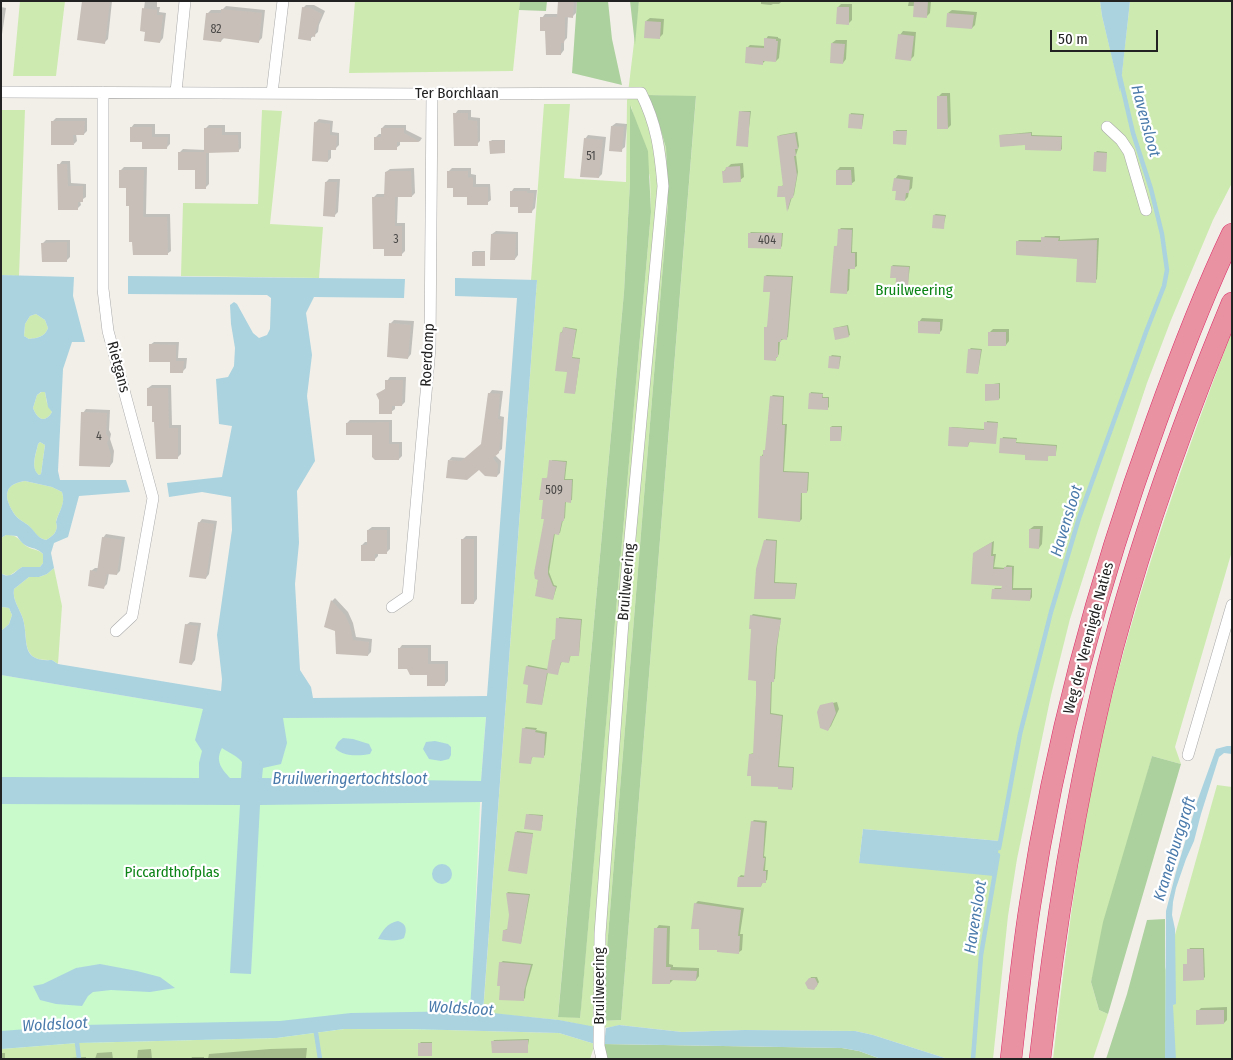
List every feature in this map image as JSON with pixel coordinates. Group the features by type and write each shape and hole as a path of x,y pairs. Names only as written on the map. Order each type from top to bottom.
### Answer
{"highway":[{"name":"Weg der Verenigde Naties","path":"1011,1059 1030,904 1047,812 1065,731 1100,594 1129,496 1171,379 1232,234"},
{"name":"Weg der Verenigde Naties","path":"1040,1059 1061,893 1102,690 1135,573 1169,465 1198,385 1232,303"}],"street":[{"path":"176,92 185,1"},
{"path":"272,93 283,1"},
{"name":"Ter Borchlaan","path":"1,92 642,93"},
{"name":"Rietgans","path":"103,92 103,289 108,331 153,498 132,616 116,631"},
{"name":"Bruilweering","path":"602,1059 599,1046 600,934 626,591 663,186 660,146 652,114 642,93"},
{"name":"Roerdomp","path":"392,607 408,596 430,348 432,94"},
{"path":"1107,127 1121,140 1129,152 1146,210"},
{"path":"1188,755 1232,605"}],"green space":[{"path":"20,1 65,1 56,76 13,76"},
{"path":"355,1 520,1 513,71 349,73"},
{"path":"520,1 547,1 546,11 519,10"},
{"path":"577,1 608,1 612,39 622,85 572,73"},
{"path":"630,1 639,1 635,45"},
{"name":"Bruilweering","path":"639,1 1100,1 1120,90 1130,1 1232,1 1232,183 1213,220 1147,383 1070,619 1051,695 1017,859 1008,916 993,1059 948,1059 855,1031 745,1030 682,1032 619,1025 604,1028 557,1020 483,1013 537,280 531,280 544,104 570,104 564,178 626,182 627,101","holes":["649,95 696,97 621,1020 601,1021 668,204 666,148","631,106 650,177 651,212 580,1018 558,1016 624,292 630,182","863,829 1000,841 859,863"]},
{"path":"648,95 696,96 621,1020 601,1021 668,204 666,148"},
{"path":"630,105 648,151 651,212 580,1018 558,1017 624,292 630,182"},
{"path":"1,110 25,110 19,276 1,275"},
{"path":"262,110 282,111 270,224 323,227 319,278 181,276 183,203 258,204"},
{"path":"36,314 45,320 48,328 43,335 29,339 24,336 25,324 30,316"},
{"path":"1232,331 1232,551 1175,747 1181,764 1152,756 1091,982 1099,1010 1108,1014 1093,1059 1053,1059 1078,869 1098,756 1111,702 1140,595 1157,541 1193,435"},
{"path":"43,391 52,412 47,418 41,419 33,408 37,395"},
{"path":"40,442 45,445 41,474 39,475 34,465"},
{"path":"25,481 52,487 62,492 63,504 56,522 56,531 46,540 38,536 17,517 11,509 7,498 7,493 12,485"},
{"path":"6,535 16,537 28,547 43,554 43,563 40,567 22,567 9,576 2,574 1,538"},
{"path":"54,568 62,606 58,664 52,660 42,660 34,657 30,653 27,648 23,619 15,601 14,593 14,589 29,577 39,577 47,574"},
{"path":"1,608 9,608 12,615 9,624 1,631"},
{"name":"Piccardthofplas","path":"1,675 203,709 283,718 486,716 481,781 470,1030 344,1029 276,1038 77,1043 1,1049"},
{"path":"1152,756 1181,764 1108,1014 1099,1010 1091,982 1103,922"},
{"path":"1217,785 1232,787 1232,1059 1169,1059 1148,1031"},
{"path":"1165,919 1165,1059 1106,1059 1127,994 1147,920"},
{"path":"344,1029 559,1033 595,1044 590,1059 1,1059 1,1049 77,1043 276,1038"},
{"path":"604,1044 842,1048 859,1051 881,1059 602,1059"}],"water":[{"path":"1100,1 1130,1 1120,92 1102,16"},
{"name":"Bruilweringertochtsloot","path":"1,275 74,277 73,296 85,342 72,342 63,369 58,471 60,480 126,480 130,492 79,496 68,537 54,543 51,553 54,568 47,574 39,577 29,577 14,589 15,601 25,627 27,648 34,657 42,660 52,660 58,664 221,691 222,679 217,635 232,530 231,497 202,492 169,497 167,483 222,477 232,426 219,424 216,379 228,377 234,366 235,348 230,305 234,302 237,304 253,333 259,338 267,335 270,329 271,298 267,295 128,294 128,276 405,279 404,298 314,297 306,313 312,355 307,396 315,461 297,491 299,543 295,584 300,670 311,687 313,698 487,696 517,298 455,296 455,278 537,280 483,1012 559,1020 596,1027 595,1044 559,1033 344,1029 276,1038 77,1043 1,1049 1,1031 81,1025 280,1021 351,1013 470,1011 482,802 260,805 251,974 230,973 240,805 1,804 1,777 199,778 199,763 202,751 195,740 203,709 1,675 1,631 9,624 12,615 9,608 1,608 1,573 7,576 22,567 40,567 43,563 43,554 24,544 17,536 6,535 1,538","holes":["36,314 45,320 48,328 43,335 29,339 24,336 25,324 30,316","45,392 48,407 52,412 47,418 41,419 33,408 37,395","40,442 45,445 41,474 39,475 34,465","25,481 52,487 62,492 63,504 56,522 56,531 46,540 38,536 11,509 7,493 12,485","486,717 481,781 262,778 263,768 281,764 287,743 283,718","222,748 240,760 242,762 241,778 230,778 222,768 219,757"]},
{"path":"343,738 369,744 372,750 370,754 351,755 338,751 335,748"},
{"path":"435,741 448,744 451,747 449,759 441,761 429,759 423,749 426,742"},
{"path":"1232,746 1232,754 1224,753 1219,757 1194,841 1176,888 1173,902 1176,1004 1173,1005 1176,1059 1165,1059 1166,911 1198,799 1216,749"},
{"path":"863,829 1000,841 994,876 859,863"},
{"path":"442,864 449,867 452,874 449,881 442,884 435,881 432,874 435,867"},
{"path":"398,921 406,928 404,938 395,940 378,939 388,925"},
{"path":"100,964 160,977 175,988 150,992 111,990 93,992 82,1006 56,1004 40,1000 33,986 43,984 76,968"},
{"path":"619,1025 682,1032 745,1030 855,1031 948,1059 881,1059 859,1051 842,1048 604,1044 606,1028"}],"building":[{"path":"82,1 110,1 105,44 77,40"},
{"path":"558,1 574,1 573,18 565,17 565,37 564,43 561,43 561,55 546,55 545,31 540,31 540,17 557,17"},
{"path":"914,1 928,1 927,18 913,17"},
{"path":"302,7 310,8 322,14 315,37 311,36 311,41 298,39"},
{"path":"837,7 849,7 849,25 836,24"},
{"path":"142,8 157,10 157,15 163,15 160,43 144,41 145,32 140,31"},
{"path":"221,9 262,13 259,43 222,38 221,42 203,40 206,13 221,13"},
{"path":"947,13 974,15 972,29 946,27"},
{"path":"645,21 661,22 660,39 644,38"},
{"path":"898,34 914,36 911,61 895,59"},
{"path":"764,38 776,39 778,41 776,62 763,61 763,65 745,63 746,47 764,48"},
{"path":"831,43 845,44 843,64 830,63"},
{"path":"937,96 947,96 948,129 937,129"},
{"path":"739,111 750,112 748,147 736,146"},
{"path":"453,113 468,113 468,120 477,121 478,146 454,146"},
{"path":"849,114 863,115 862,129 848,128"},
{"path":"51,121 85,121 84,135 73,135 74,145 51,145"},
{"path":"314,122 330,124 330,135 337,136 336,150 328,150 328,162 312,161"},
{"path":"611,126 624,127 622,152 609,151"},
{"path":"130,127 152,127 152,137 168,137 167,149 142,149 142,142 130,142"},
{"path":"204,128 222,128 222,135 238,135 239,152 206,153 206,189 195,189 195,170 178,170 178,152 204,152"},
{"path":"381,128 404,128 404,133 420,142 397,142 397,150 374,150 374,137 381,137"},
{"path":"893,131 907,131 906,145 893,144"},
{"path":"795,133 798,149 795,149 796,156 794,156 797,175 793,198 791,198 787,212 785,197 777,197 778,186 783,186 777,136"},
{"path":"1031,133 1031,136 1062,137 1061,151 1025,150 1025,145 1000,147 999,135"},
{"path":"584,138 603,140 599,178 580,177"},
{"path":"504,140 505,153 490,154 489,141"},
{"path":"1094,152 1107,153 1106,172 1093,171"},
{"path":"57,164 67,164 68,186 83,186 83,202 78,202 78,210 58,210"},
{"path":"740,166 741,182 723,183 722,171 725,171 726,167"},
{"path":"119,170 144,170 143,217 167,217 168,255 133,255 132,242 129,242 129,206 126,206 126,188 119,188"},
{"path":"836,170 851,170 852,185 836,185"},
{"path":"411,171 412,197 395,197 395,226 402,226 402,256 384,256 384,249 373,249 372,197 384,197 385,172"},
{"path":"447,171 468,171 468,177 473,178 473,187 488,187 488,205 467,205 467,197 453,197 453,188 447,188"},
{"path":"894,178 910,180 909,193 906,193 905,201 895,200 896,191 892,191"},
{"path":"325,182 337,182 335,217 323,216"},
{"path":"510,191 534,193 532,213 518,213 518,207 510,207"},
{"path":"933,215 945,216 944,229 932,228"},
{"path":"838,229 852,230 851,253 855,253 855,269 848,269 847,294 830,293 834,246 837,246"},
{"path":"748,233 782,233 781,249 748,248"},
{"path":"491,234 516,234 515,260 490,260"},
{"path":"1041,237 1059,238 1058,241 1097,240 1096,283 1076,282 1077,259 1016,255 1016,241 1041,242"},
{"path":"67,242 67,262 42,262 41,243"},
{"path":"472,252 485,252 485,266 472,266"},
{"path":"891,266 909,267 908,292 895,291 896,278 890,278"},
{"path":"764,276 792,277 787,340 781,339 781,342 778,342 778,357 776,357 776,361 764,360 764,327 767,327 770,292 763,292"},
{"path":"918,321 940,322 940,334 918,333"},
{"path":"389,323 411,325 408,359 387,357"},
{"path":"847,326 849,337 835,340 833,328"},
{"path":"563,327 576,330 572,358 580,359 575,394 564,393 567,372 555,371 560,332 562,333"},
{"path":"988,332 1006,332 1006,346 988,346"},
{"path":"149,344 176,345 176,361 184,361 183,373 170,373 170,362 149,362"},
{"path":"968,349 981,350 978,374 966,373"},
{"path":"829,356 840,357 839,369 828,368"},
{"path":"385,380 403,380 402,406 392,406 392,414 379,414 379,400 376,394 385,389"},
{"path":"985,384 999,384 999,400 985,401"},
{"path":"147,388 168,388 169,428 178,428 178,459 156,459 152,406 147,406"},
{"path":"488,393 500,394 498,419 502,420 499,453 493,458 498,465 497,477 485,476 479,470 467,480 446,478 448,460 461,461 481,444"},
{"path":"809,393 823,394 822,398 828,398 828,410 808,409"},
{"path":"770,396 783,397 782,425 785,425 783,472 808,473 807,493 801,493 800,522 758,518 760,456 763,456 763,450 765,450"},
{"path":"81,412 107,413 106,434 109,438 107,443 111,455 110,467 79,466"},
{"path":"389,422 389,444 399,444 399,460 375,460 372,457 372,435 346,435 346,423"},
{"path":"984,422 998,423 996,444 969,442 968,447 948,446 949,427 984,430"},
{"path":"830,427 841,427 841,441 830,441"},
{"path":"1000,438 1016,439 1016,443 1056,446 1056,456 1048,456 1048,461 1025,460 1025,455 999,453"},
{"path":"549,460 566,462 564,480 572,480 571,503 565,502 564,521 562,521 559,535 554,534 548,568 548,574 553,586 556,587 553,600 535,596 538,580 535,579 534,573 544,519 541,519 543,500 539,500 542,478 547,478"},
{"path":"198,522 214,524 206,579 189,577"},
{"path":"1029,529 1040,529 1039,549 1029,548"},
{"path":"367,530 387,530 387,554 375,554 375,561 361,561 361,545 367,545"},
{"path":"102,537 122,540 117,575 107,574 104,589 88,586 90,570 97,572"},
{"path":"461,539 474,539 474,604 461,604"},
{"path":"764,540 776,541 774,583 796,584 795,599 754,599 756,569"},
{"path":"992,542 991,556 994,556 993,569 1012,567 1012,590 1031,590 1030,601 991,599 992,589 1001,589 1002,586 971,584 973,553"},
{"path":"331,600 345,615 353,640 369,642 368,656 336,654 335,631 324,627"},
{"path":"750,615 781,620 776,649 774,682 771,682 770,714 782,716 778,767 793,768 792,790 778,789 778,787 751,786 751,776 747,776 749,754 753,754 756,695 756,681 748,680"},
{"path":"556,618 581,620 579,656 570,656 569,663 561,662 558,675 547,673 542,705 526,703 528,685 523,684 526,666 547,670 552,640 555,640"},
{"path":"185,624 198,626 192,665 179,663"},
{"path":"398,648 428,648 428,664 445,664 445,686 427,686 427,675 410,675 407,669 398,669"},
{"path":"833,702 836,713 828,731 820,728 817,712 820,705"},
{"path":"522,728 536,730 535,732 545,734 544,758 532,757 531,764 519,763"},
{"path":"526,814 543,816 541,831 524,829"},
{"path":"751,821 765,823 763,871 766,871 766,883 762,883 761,887 737,887 738,877 744,877"},
{"path":"515,832 533,834 527,874 508,871"},
{"path":"506,893 529,895 521,944 502,941 503,930 507,930 509,915"},
{"path":"694,903 741,910 738,936 740,936 739,954 717,952 717,950 699,950 699,929 691,929"},
{"path":"654,928 667,928 666,967 671,967 670,970 697,971 696,981 670,980 670,984 652,984"},
{"path":"1187,949 1203,949 1204,980 1183,981 1183,964 1187,964"},
{"path":"499,962 531,965 524,992 524,1001 499,1000 500,986 497,986"},
{"path":"809,978 815,978 818,984 814,990 808,989 805,983"},
{"path":"1196,1010 1224,1010 1224,1024 1196,1025"},
{"path":"528,1040 528,1053 492,1053 491,1041"},
{"path":"418,1043 432,1043 432,1056 418,1056"}],"waterway":[{"name":"Havensloot","path":"999,848 1020,734 1051,612 1079,518 1164,286 1167,270 1162,234 1151,189 1133,133 1120,77"},
{"name":"Havensloot","path":"973,1059 981,955 998,855"},
{"path":"316,1033 320,1059"},
{"path":"77,1043 79,1059"}],"water label":[{"name":"Kranenburggraft","path":"1175,849"},
{"name":"Woldsloot","path":"461,1009"},
{"name":"Woldsloot","path":"55,1025"}]}
